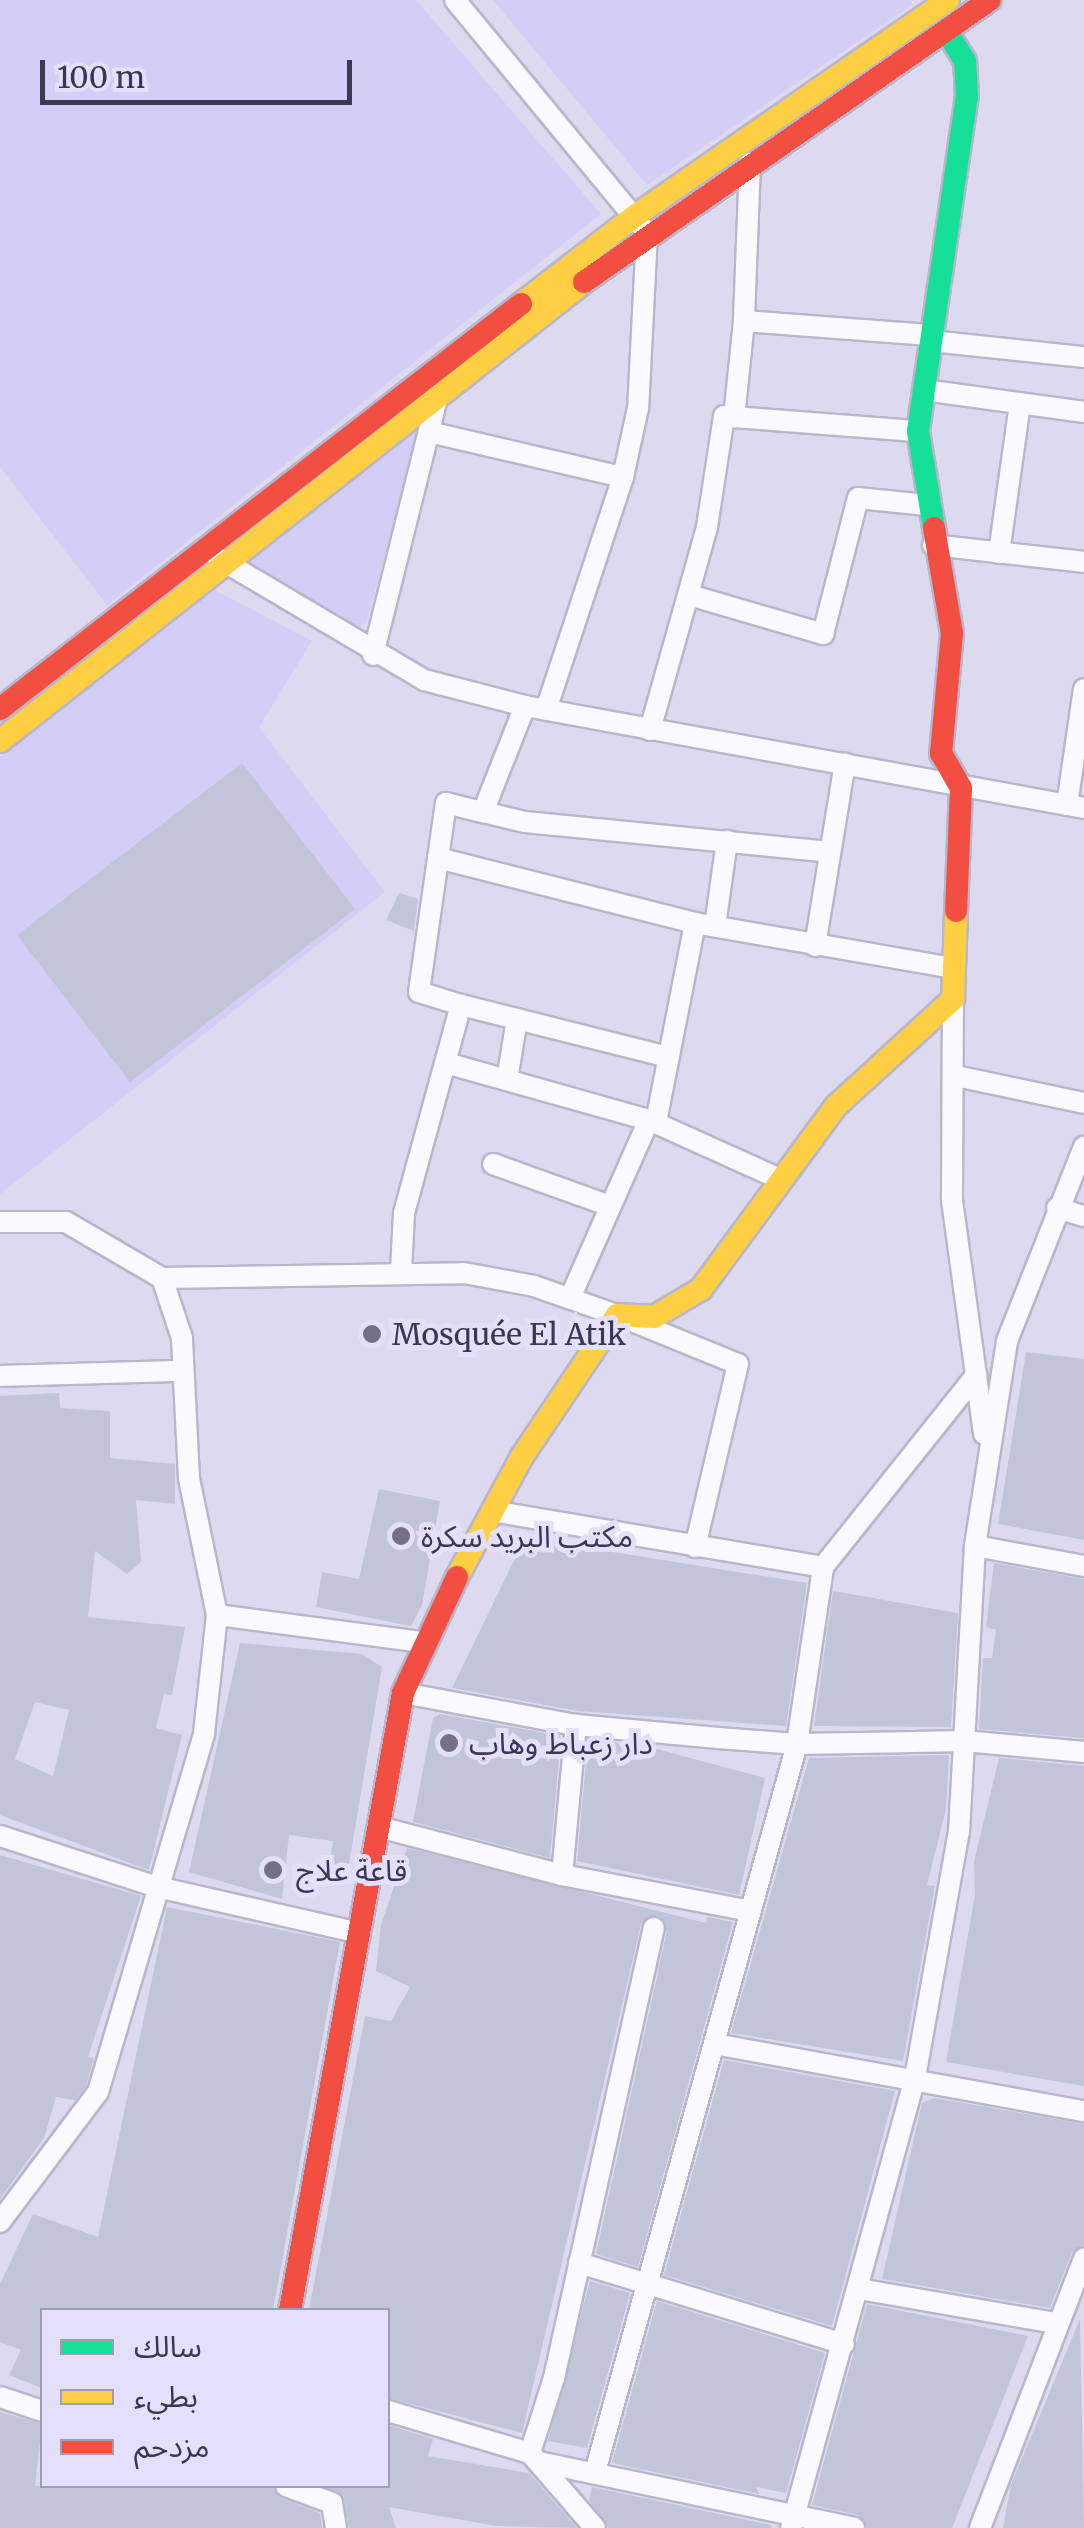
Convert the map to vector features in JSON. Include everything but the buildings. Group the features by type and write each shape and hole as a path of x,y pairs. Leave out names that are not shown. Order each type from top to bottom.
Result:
{"street":[{"path":"455,0 641,224 638,408 623,477 536,708 484,812"},
{"path":"0,741 439,393 641,224 750,163 990,0"},
{"path":"0,709 206,546 935,4"},
{"path":"946,31 965,61 967,97 918,431 927,506 952,634 941,752 961,788 953,968 956,1076 952,1200 988,1458"},
{"path":"734,417 744,321 750,163"},
{"path":"744,321 1084,354"},
{"path":"924,390 1084,412"},
{"path":"373,655 439,393"},
{"path":"999,553 1020,404"},
{"path":"650,730 689,595 724,416 918,431"},
{"path":"428,432 623,477"},
{"path":"689,595 823,634 858,498 927,506"},
{"path":"206,546 224,563 373,655 424,680 536,708 845,763 961,788 1075,806 1084,689"},
{"path":"934,546 1084,562"},
{"path":"815,946 845,763"},
{"path":"668,1057 418,992 446,803 484,812 830,852"},
{"path":"570,1298 652,1121 727,841"},
{"path":"438,858 705,925 953,968"},
{"path":"621,1317 654,1317 692,1297 836,1106 953,999"},
{"path":"401,1271 404,1213 461,1005"},
{"path":"507,1080 517,1018"},
{"path":"446,1064 652,1121 782,1180"},
{"path":"956,1076 1084,1103"},
{"path":"793,2521 915,2078 959,1832 975,1546 1007,1341 1084,1147"},
{"path":"493,1164 610,1206"},
{"path":"1057,1208 1084,1216"},
{"path":"0,1222 66,1222 162,1278 176,1304 188,1478 217,1615 204,1732 98,2092 0,2222"},
{"path":"162,1278 401,1271 501,1277 570,1298 738,1364 694,1546"},
{"path":"290,2308 404,1692 422,1642 492,1512 621,1317"},
{"path":"0,1376 183,1371"},
{"path":"594,2472 797,1744 823,1567 976,1375"},
{"path":"492,1512 823,1567"},
{"path":"975,1546 1084,1566"},
{"path":"217,1615 422,1642"},
{"path":"404,1692 576,1724 797,1744 964,1741 1084,1752"},
{"path":"562,1875 576,1724"},
{"path":"378,1828 562,1875 751,1911"},
{"path":"0,1836 157,1887 360,1933"},
{"path":"534,2458 654,1928"},
{"path":"714,2044 1084,2111"},
{"path":"980,2528 1084,2258"},
{"path":"578,2264 844,2344"},
{"path":"859,2289 1056,2323"},
{"path":"0,2398 40,2409"},
{"path":"390,2412 534,2458 793,2521 854,2528"},
{"path":"534,2458 595,2528"},
{"path":"292,2488 332,2502 336,2528"}],"shaded area":[{"path":"0,0 416,0 601,214 107,605 0,467"},
{"path":"493,0 910,0 913,4 647,185"},
{"path":"407,431 418,434 366,623 355,628 245,566"},
{"path":"215,590 312,641 259,727 385,892 0,1194 0,757"}],"traffic: fast":[{"path":"934,528 918,431 967,97 965,61 946,31"}],"traffic: slow":[{"path":"521,304 635,216 948,0"},
{"path":"0,741 584,282"},
{"path":"457,1577 521,1458 617,1315 654,1317 701,1289 836,1106 953,999 956,911"}],"traffic: jam":[{"path":"584,282 990,0"},
{"path":"0,709 521,304"},
{"path":"934,528 952,633 941,753 961,788 956,911"},
{"path":"290,2308 403,1693 457,1577"}],"place":[{"name":"Mosquée El Atik","path":"372,1334"},
{"name":"مكتب البريد سكرة","path":"401,1536"},
{"name":"دار زعباط وهاب","path":"449,1743"},
{"name":"قاعة علاج","path":"273,1870"}]}
